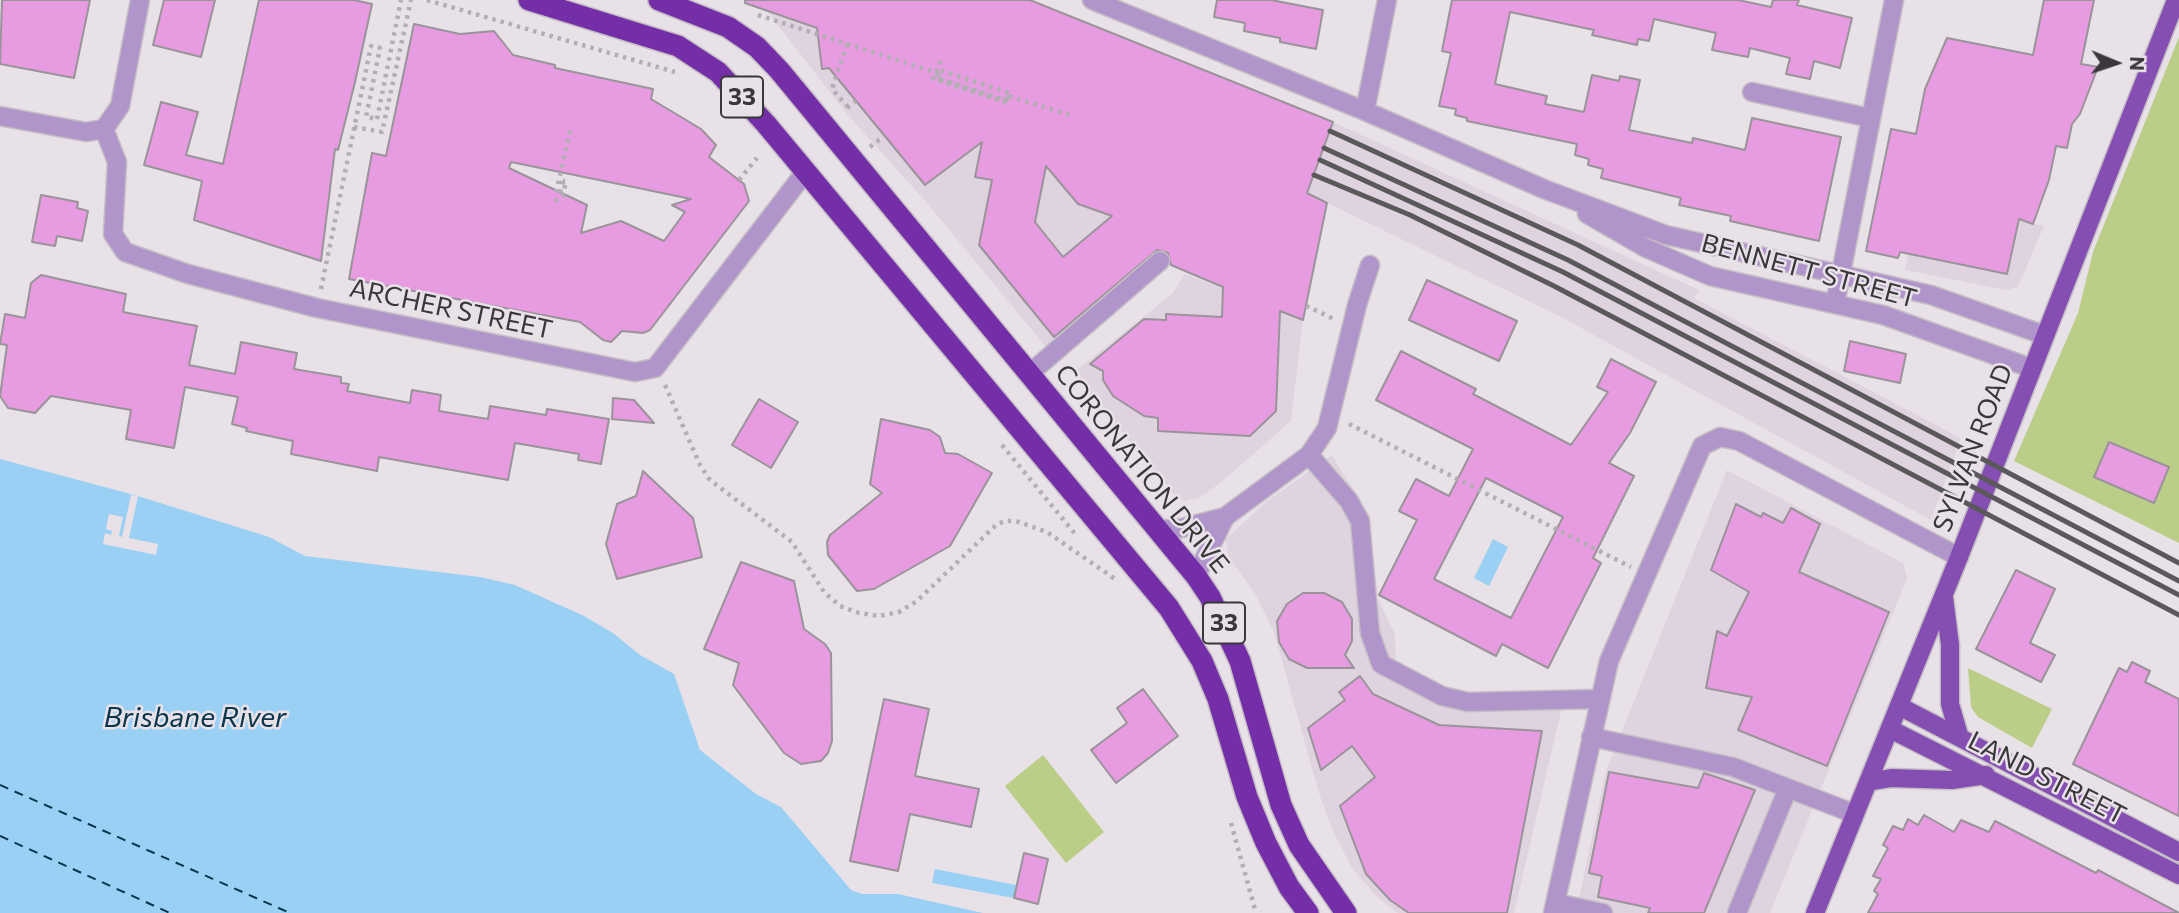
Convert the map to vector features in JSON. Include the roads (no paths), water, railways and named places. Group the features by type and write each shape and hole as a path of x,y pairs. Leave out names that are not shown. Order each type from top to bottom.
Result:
{"highway":[{"name":"33","path":"529,0 663,40 698,56 734,88 806,171 1169,608 1202,661 1218,699 1247,797 1266,843 1289,887 1308,913"},
{"name":"CORONATION DRIVE","path":"659,0 728,27 757,47 838,140 1196,576 1210,597 1240,661 1281,806 1319,877 1346,913"}],"main road":[{"name":"SYLVAN ROAD","path":"1815,913 1944,596 2176,0"},
{"path":"1944,596 1950,645 1950,704 1959,735"},
{"name":"LAND STREET","path":"1899,706 2179,852"},
{"name":"LAND STREET","path":"1890,729 1986,775 2179,875"},
{"path":"1868,782 1891,778 1952,780 1986,775"}],"street":[{"path":"0,116 86,132 104,129 120,106 140,0"},
{"name":"BENNETT STREET","path":"1091,0 1365,111 1544,189 1681,240 1959,303 2044,335"},
{"path":"1365,111 1387,0"},
{"path":"1835,304 1894,0"},
{"path":"1752,92 1870,118"},
{"name":"ARCHER STREET","path":"104,129 117,162 113,234 125,252 139,259 317,308 635,372 655,368 806,171"},
{"name":"BENNETT STREET","path":"1544,189 1646,248 1699,272 1908,323 2031,368"},
{"path":"1028,374 1160,261"},
{"path":"1158,530 1182,528 1225,517 1308,455 1327,428 1370,265"},
{"path":"1603,913 1555,908 1599,699 1609,661 1702,446 1720,437 1739,441 1959,557"},
{"path":"1308,455 1349,501 1360,521 1370,633 1381,664 1442,696 1468,702 1599,699"},
{"path":"1196,576 1225,517"},
{"path":"1591,737 1733,767 1855,814"},
{"path":"1737,913 1788,788"}],"water":[{"name":"Brisbane River","path":"0,459 138,496 269,537 305,556 480,577 515,585 584,616 613,633 640,655 674,674 700,750 756,794 781,807 851,890 862,894 898,894 983,913 0,913"},
{"path":"1493,539 1508,547 1489,586 1474,578"},
{"path":"935,869 1016,885 1014,898 932,883"}],"railway":[{"path":"1330,131 1578,245 2179,563"},
{"path":"1324,148 1568,260 2179,581"},
{"path":"1320,160 1563,272 2179,595"},
{"path":"1314,175 1410,215 1554,286 2179,615"}]}
